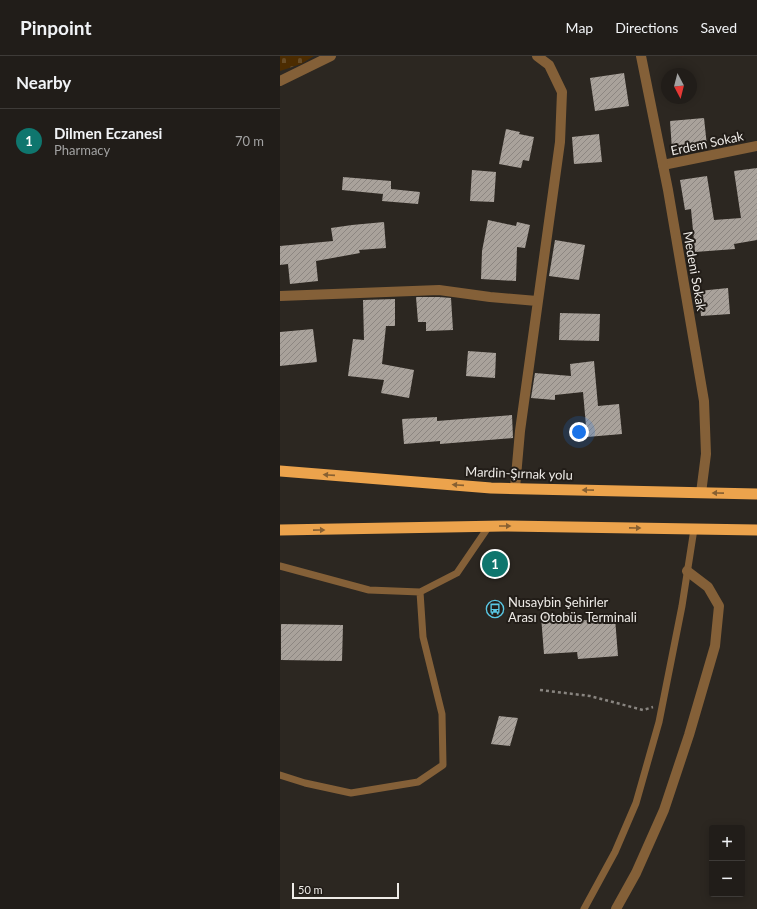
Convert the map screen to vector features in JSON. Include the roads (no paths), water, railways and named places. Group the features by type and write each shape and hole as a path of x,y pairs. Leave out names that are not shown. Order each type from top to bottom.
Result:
{"highway":[{"name":"Mardin-Şırnak yolu","path":"280,471 491,488 757,494"},
{"path":"280,530 489,526 757,530"}],"street":[{"path":"280,81 331,56"},
{"path":"515,488 520,431 560,142 562,92 549,65 537,56"},
{"name":"Medeni Sokak","path":"640,56 663,165 704,401 706,454 701,493"},
{"name":"Erdem Sokak","path":"663,165 757,146"},
{"path":"280,296 439,290 490,297 537,301"},
{"path":"616,909 636,873 664,810 689,735 715,646 719,606 708,587 687,571"}],"lane":[{"path":"280,566 369,590 420,592 457,573 489,526"},
{"path":"584,909 615,852 636,803 663,704 682,606 694,529"},
{"path":"280,775 305,783 351,793 418,782 443,765 442,714 423,637 420,592"}],"place":[{"name":"Dilmen Eczanesi","path":"495,564"},
{"name":"Nusaybin Şehirler Arası Otobüs Terminali","path":"495,609"}]}
